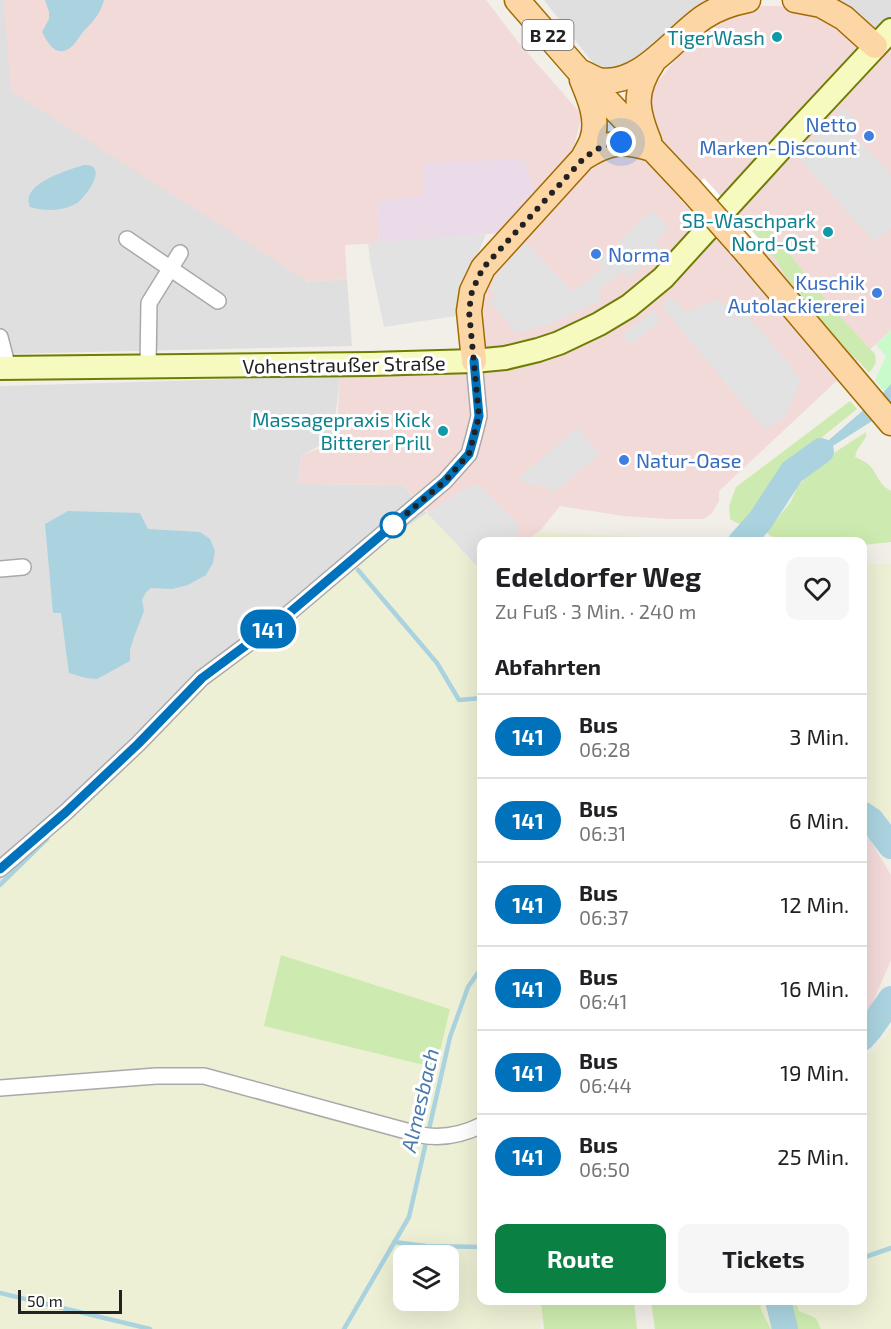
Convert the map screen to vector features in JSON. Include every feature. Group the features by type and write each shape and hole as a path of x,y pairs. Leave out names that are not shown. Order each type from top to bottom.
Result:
{"main road":[{"name":"B 22","path":"518,0 578,70 747,253 891,423"},
{"path":"578,70 598,80 625,77 652,62 704,16 734,3 748,0"},
{"path":"795,0 820,5 883,38"},
{"name":"Vohenstraußer Straße","path":"4,368 474,361 505,357 559,343 599,324 629,306 663,278 883,38"},
{"path":"652,62 640,87 638,100 642,125 652,149"},
{"path":"578,70 590,99 595,128 584,158"},
{"path":"474,361 469,311 472,291 483,268 584,158 597,149 621,142 652,149"}],"street":[{"path":"127,239 218,301"},
{"path":"148,366 148,303 180,253"},
{"path":"0,337 4,368"},
{"path":"0,869 66,812 202,678 288,614 445,481 469,454 479,416 474,361"},
{"path":"0,569 23,567"},
{"path":"0,1088 156,1076 204,1076 421,1135 437,1138 468,1132 477,1128"}],"shaded area":[{"path":"0,0 4,0 308,282 347,279 352,346 0,354"},
{"path":"4,0 486,0 519,43 582,115 573,150 536,195 424,196 377,201 379,243 345,245 347,279 309,282 11,91"},
{"path":"544,0 717,0 691,11 650,50 612,72 596,67"},
{"path":"832,0 891,0 891,42"},
{"path":"756,6 780,6 819,13 891,42 891,330 719,491 719,501 712,513 704,519 623,516 560,506 539,532 531,537 477,537 477,566 403,485 298,484 302,455 336,442 340,376 478,370 473,300 489,268 631,116 704,23"},
{"path":"843,107 858,122 850,130 891,175 891,228 874,242 798,157"},
{"path":"524,159 536,195 500,233 379,243 377,201 424,195 424,163"},
{"path":"652,211 668,228 655,242 661,249 629,277 623,271 598,291 602,300 551,324 516,333 490,302 495,297 490,291 496,275 526,242 572,292 603,268 597,262"},
{"path":"486,234 456,316 384,327 368,243"},
{"path":"670,297 688,312 714,300 744,310 801,379 785,417 765,430 662,307"},
{"path":"654,311 661,320 631,345 623,335"},
{"path":"340,376 333,439 302,455 298,484 403,485 427,513 385,542 162,730 66,824 53,828 0,882 0,386"},
{"path":"577,428 600,454 552,494 546,487 526,484 519,478"},
{"path":"479,485 519,525 518,537 477,537 477,566 427,513 469,486"},
{"path":"867,837 891,875 891,960 867,1016"}],"green space":[{"path":"760,221 769,228 833,309 875,354 875,364 869,373 855,357 851,359 818,321 792,287 777,261 746,223"},
{"path":"891,330 891,400 875,380 886,356 876,345"},
{"path":"850,401 857,409 779,472 769,492 745,526 730,519 729,506 736,487"},
{"path":"866,432 866,437 855,457 868,464 883,485 891,491 891,542 867,545 867,537 775,537 766,532 790,503 798,486 820,462"},
{"path":"427,513 477,566 477,1305 542,1305 543,1317 539,1329 0,1329 0,882 53,828 67,824 162,730 201,687 385,542"},
{"path":"539,532 644,537 531,537"},
{"path":"867,562 891,564 891,829 867,803"},
{"path":"281,955 450,1009 436,1068 264,1026"},
{"path":"891,1025 891,1329 821,1329 816,1318 799,1311 797,1305 867,1305 867,1053 871,1053 885,1038"},
{"path":"541,1305 634,1305 637,1329 544,1329"},
{"path":"652,1305 760,1305 771,1329 655,1329"},
{"path":"760,1305 769,1305 774,1329 770,1329"},
{"path":"769,1305 797,1305 799,1311 816,1318 821,1329 774,1329"}],"water":[{"path":"45,0 104,0 96,18 71,47 61,51 53,48 42,32 49,19"},
{"path":"84,165 92,166 96,175 86,194 77,203 54,210 30,207 29,199 32,191 38,185 57,174"},
{"path":"891,384 891,409 792,472 883,393"},
{"path":"68,511 140,513 148,529 200,532 210,539 215,551 213,563 206,575 188,585 172,589 151,588 146,592 142,600 144,611 130,650 130,661 97,679 69,673 61,613 53,613 45,524"}],"pier":[{"path":"704,178 760,240 738,263 680,199"}],"waterway":[{"path":"746,537 760,521 792,472 821,451"},
{"path":"358,570 437,663 459,700 477,698"},
{"path":"867,817 891,846"},
{"path":"0,885 47,839"},
{"name":"Almesbach","path":"344,1329 409,1217 450,1037 468,987 477,974"},
{"path":"867,1032 891,999"},
{"name":"Almesbach","path":"394,1242 426,1246 477,1247"},
{"name":"Almesbach","path":"867,1256 891,1248"},
{"name":"Almesbach","path":"0,1293 150,1329"},
{"path":"779,1305 785,1329"}],"bus line":[{"name":"141","path":"0,869 66,812 138,744 202,678 288,614 445,481 469,454 479,416 474,361"}],"place":[{"name":"TigerWash","path":"777,37"},
{"name":"Netto Marken-Discount","path":"869,136"},
{"name":"SB-Waschpark Nord-Ost","path":"828,232"},
{"name":"Norma","path":"596,254"},
{"name":"Kuschik Autolackiererei","path":"877,293"},
{"name":"Massagepraxis Kick Bitterer Prill","path":"443,431"},
{"name":"Natur-Oase","path":"624,460"}],"route":[{"path":"393,525 445,481 469,454 479,416 469,311 472,291 483,268 584,158 597,149 621,142"}]}
